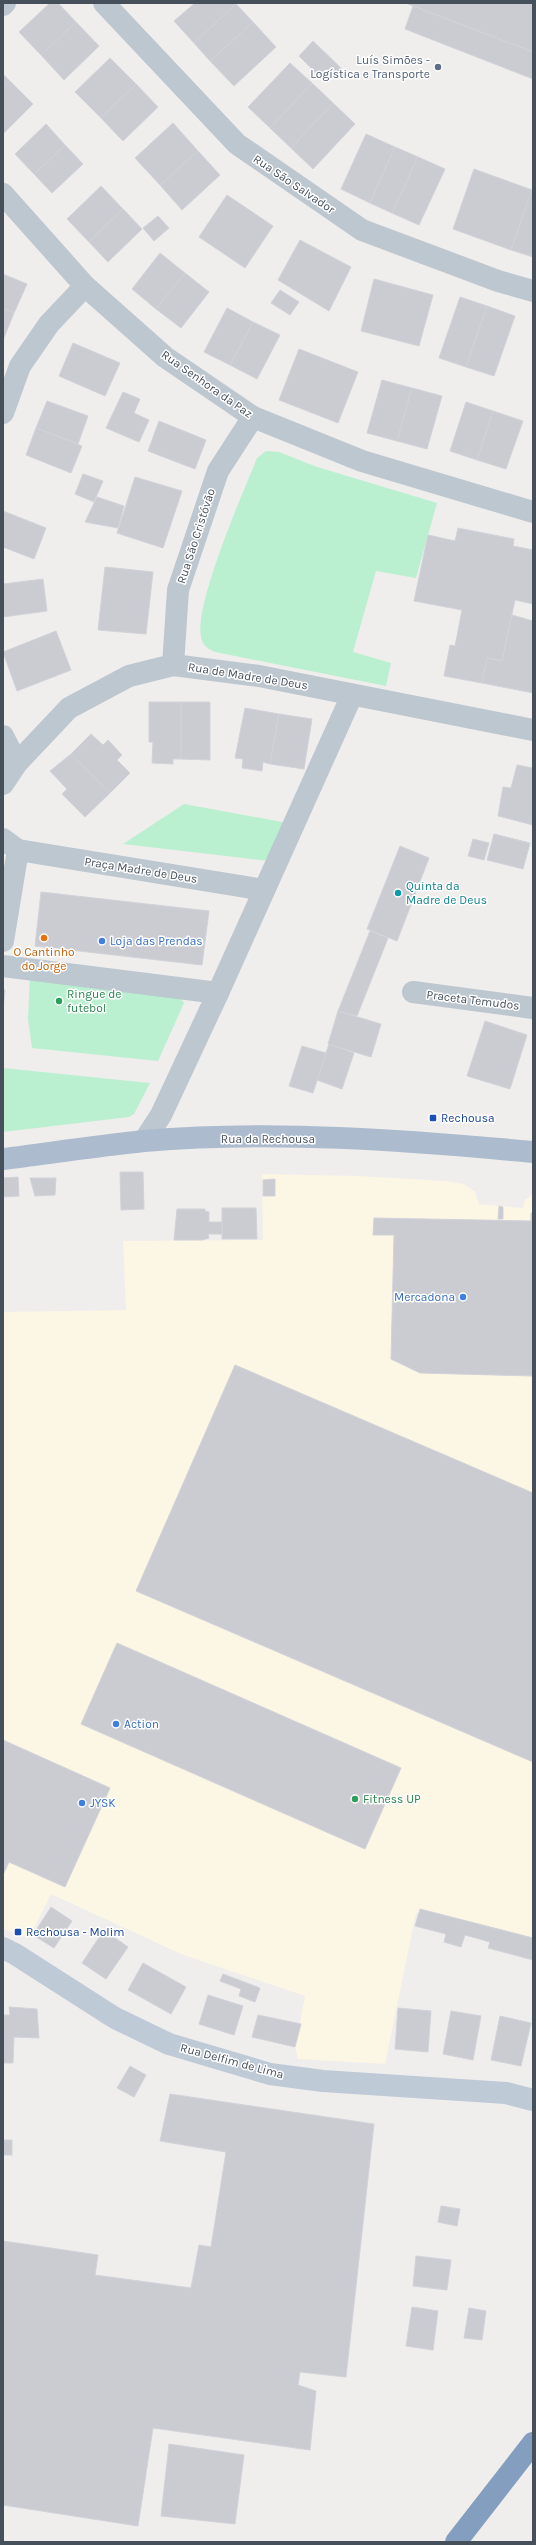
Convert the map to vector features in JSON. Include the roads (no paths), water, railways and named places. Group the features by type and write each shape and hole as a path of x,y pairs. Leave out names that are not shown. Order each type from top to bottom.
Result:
{"highway":[{"path":"456,2542 533,2443"}],"main road":[{"name":"Rua da Rechousa","path":"3,1159 144,1141 261,1137 390,1140 533,1150"},
{"name":"Rua Delfim de Lima","path":"3,1948 15,1954 115,2018 169,2044 234,2064 270,2074 323,2081 506,2092 533,2100"}],"street":[{"name":"Rua São Salvador","path":"104,3 237,144 362,230 498,281 533,291"},
{"name":"Rua Senhora da Paz","path":"3,194 85,286 165,357 253,417 362,461 533,512"},
{"path":"3,413 20,366 49,324 85,286"},
{"name":"Rua São Cristóvão","path":"173,665 178,590 218,471 253,417"},
{"name":"Rua de Madre de Deus","path":"3,784 17,762 68,708 129,676 173,665 259,676 533,730"},
{"path":"144,1141 161,1115 352,695"},
{"path":"3,736 17,762"},
{"name":"Praça Madre de Deus","path":"3,941 11,844 264,890"},
{"path":"3,966 218,992"},
{"name":"Praceta Temudos","path":"413,992 533,1008"}],"place":[{"name":"Luís Simões - Logística e Transporte","path":"438,67"},
{"name":"Quinta da Madre de Deus","path":"398,893"},
{"name":"O Cantinho do Jorge","path":"44,938"},
{"name":"Loja das Prendas","path":"102,941"},
{"name":"Ringue de futebol","path":"59,1001"},
{"name":"Rechousa","path":"433,1118"},
{"name":"Mercadona","path":"463,1297"},
{"name":"Action","path":"116,1724"},
{"name":"Fitness UP","path":"355,1799"},
{"name":"JYSK","path":"82,1803"},
{"name":"Rechousa - Molim","path":"18,1932"}]}
